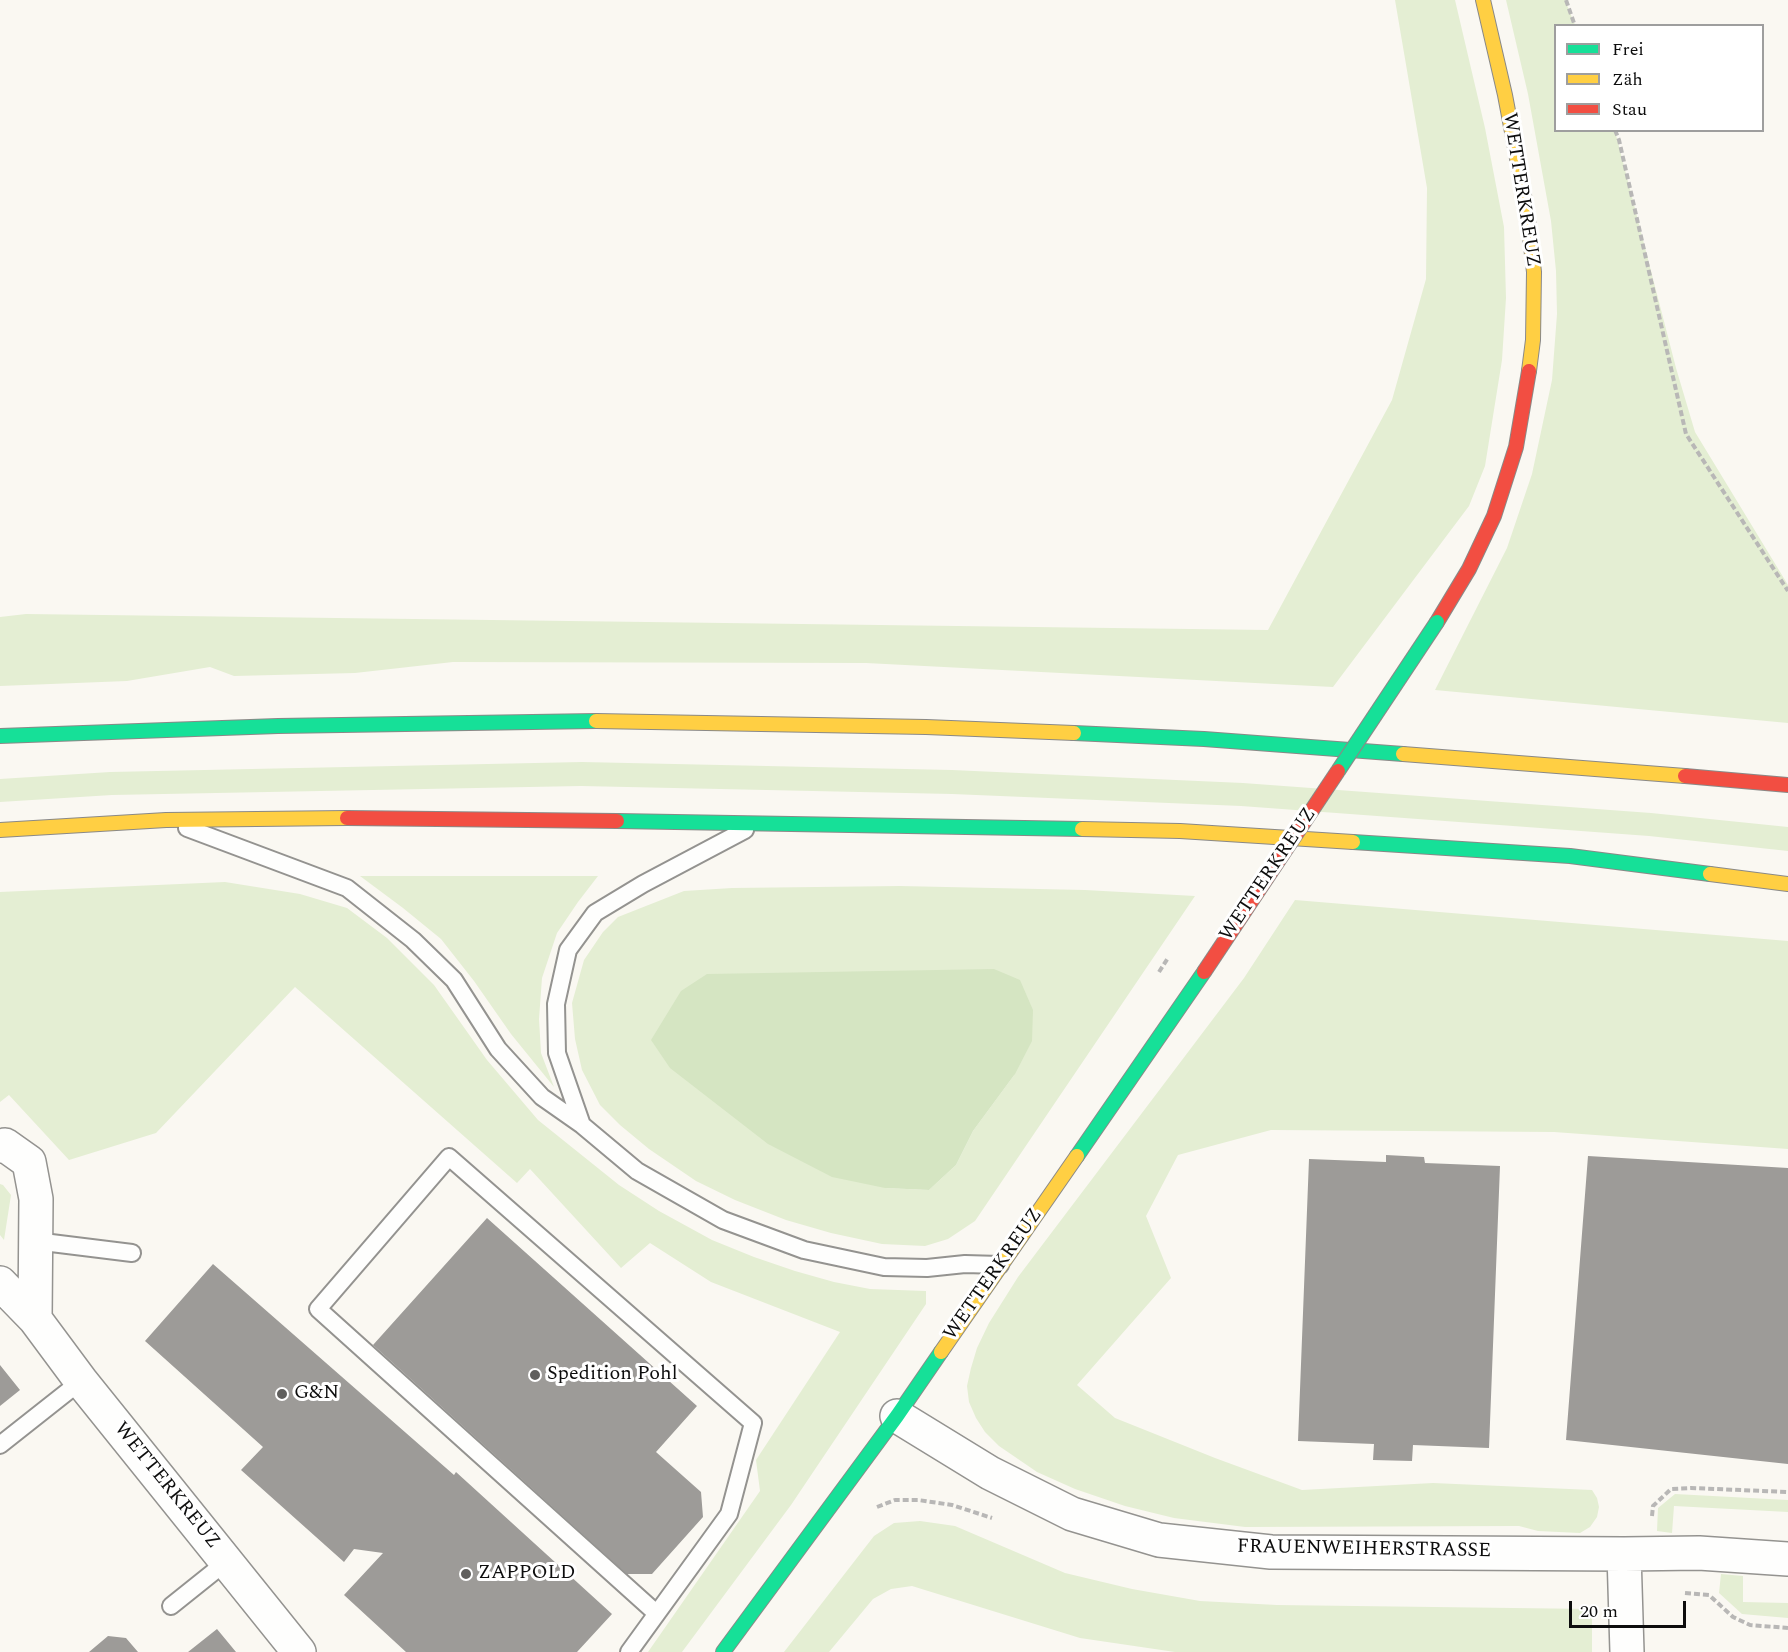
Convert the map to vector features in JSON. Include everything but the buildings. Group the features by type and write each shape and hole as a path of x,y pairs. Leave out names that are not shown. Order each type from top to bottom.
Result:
{"main road":[{"name":"WETTERKREUZ","path":"723,1652 897,1416 1204,972 1437,622 1468,569 1494,516 1516,447 1526,396 1533,340 1534,272 1527,211 1505,95 1483,0"},
{"path":"0,736 279,726 618,721 926,727 1204,739 1788,785"},
{"path":"0,830 166,820 396,817 1180,831 1570,856 1788,884"}],"street":[{"path":"0,1146 5,1145 29,1162 36,1199 35,1320"},
{"name":"WETTERKREUZ","path":"0,1282 35,1320 81,1381 299,1652"},
{"name":"FRAUENWEIHERSTRASSE","path":"897,1416 990,1473 1072,1514 1158,1540 1271,1552 1625,1570 1699,1553 1788,1559"},
{"path":"1625,1570 1627,1652"}],"lane":[{"path":"166,820 347,888 413,940 454,980 498,1049 542,1097 582,1125 637,1171 723,1220 804,1250 884,1267 1000,1265"},
{"path":"582,1125 557,1053 556,1004 568,950 595,913 643,884 757,824"},
{"path":"629,1652 729,1514 753,1423 450,1157 318,1309 656,1613"},
{"path":"35,1242 132,1253"},
{"path":"0,1445 81,1381"},
{"path":"171,1606 226,1562"}],"path":[{"path":"1566,0 1574,24"},
{"path":"1616,132 1686,434 1788,591"},
{"path":"1652,1517 1653,1506 1671,1489 1788,1492"},
{"path":"1625,1570 1709,1595 1733,1617 1750,1625 1788,1628"}],"green space":[{"path":"1395,0 1455,0 1485,128 1504,227 1506,298 1502,360 1485,466 1469,506 1333,687 866,663 453,662 355,673 234,676 210,667 127,681 0,686 0,617 26,614 1268,630 1392,400 1426,279 1427,188"},
{"path":"1506,0 1565,0 1575,24 1554,24 1554,132 1615,132 1676,368 1695,432 1788,585 1788,723 1435,690 1507,548 1532,474 1552,380 1557,314 1556,271 1551,221 1528,94"},
{"path":"582,762 952,770 1243,783 1651,813 1788,827 1788,851 1649,836 1241,806 952,794 581,786 112,795 0,802 0,779 110,772"},
{"path":"360,876 598,876 557,933 542,978 539,1019 541,1053 554,1087 511,1034 441,939"},
{"path":"225,882 300,894 347,908 387,938 434,985 487,1060 538,1120 619,1185 659,1211 712,1240 795,1271 870,1289 926,1291 926,1304 791,1505 682,1652 648,1652 760,1491 756,1460 840,1332 711,1282 650,1243 621,1268 530,1169 517,1183 295,987 156,1133 69,1160 9,1095 0,1102 0,892"},
{"path":"900,886 1085,890 1195,896 975,1221 948,1239 925,1246 882,1244 831,1233 786,1220 735,1200 696,1181 649,1149 600,1105 582,1070 575,1039 572,1003 584,960 603,932 618,917 684,891 732,888","holes":["1015,1074 973,1131 956,1165 929,1190 885,1188"]},
{"path":"1295,900 1788,941 1788,1149 1554,1132 1271,1130 1178,1155 1146,1216 1171,1278 1077,1385 1115,1418 1302,1490 1433,1483 1592,1490 1599,1507 1597,1517 1590,1527 1580,1533 1538,1531 1519,1526 1245,1527 1174,1518 1125,1506 1075,1489 1037,1472 999,1446 985,1432 976,1418 969,1402 967,1386 977,1348 989,1323 1018,1277 1244,978"},
{"path":"994,969 1020,980 1033,1010 1032,1041 1015,1074 973,1131 956,1165 929,1190 885,1188 832,1177 768,1144 670,1068 651,1040 681,991 707,974"},
{"path":"0,1184 11,1195 4,1240 0,1235"},
{"path":"1675,1494 1788,1500 1788,1512 1674,1506 1672,1533 1657,1531 1658,1508"},
{"path":"920,1521 955,1526 1065,1573 1132,1589 1200,1601 1277,1605 1592,1609 1592,1652 1175,1652 1080,1638 912,1586 891,1589 873,1599 829,1652 784,1652 874,1536 894,1523"},
{"path":"1721,1574 1743,1576 1743,1602 1788,1603 1788,1618 1742,1614 1719,1593"}],"traffic: fast":[{"path":"1338,771 1437,622"},
{"path":"0,736 278,726 596,721"},
{"path":"1074,733 1204,739 1403,754"},
{"path":"617,821 1082,829"},
{"path":"1353,842 1570,856 1710,874"},
{"path":"1077,1156 1204,972"},
{"path":"723,1652 897,1416 941,1352"}],"traffic: slow":[{"path":"1483,0 1505,95 1527,211 1534,272 1533,340 1529,371"},
{"path":"596,721 926,727 1074,733"},
{"path":"1403,754 1685,776"},
{"path":"0,830 166,820 347,818"},
{"path":"1082,829 1180,831 1353,842"},
{"path":"1710,874 1788,884"},
{"path":"941,1352 1077,1156"}],"traffic: jam":[{"path":"1437,622 1469,569 1494,516 1516,447 1529,371"},
{"path":"1204,972 1338,771"},
{"path":"1685,776 1788,785"},
{"path":"347,818 617,821"}],"place":[{"name":"Spedition Pohl","path":"535,1375"},
{"name":"G&N","path":"282,1394"},
{"name":"ZAPPOLD","path":"466,1574"}]}
